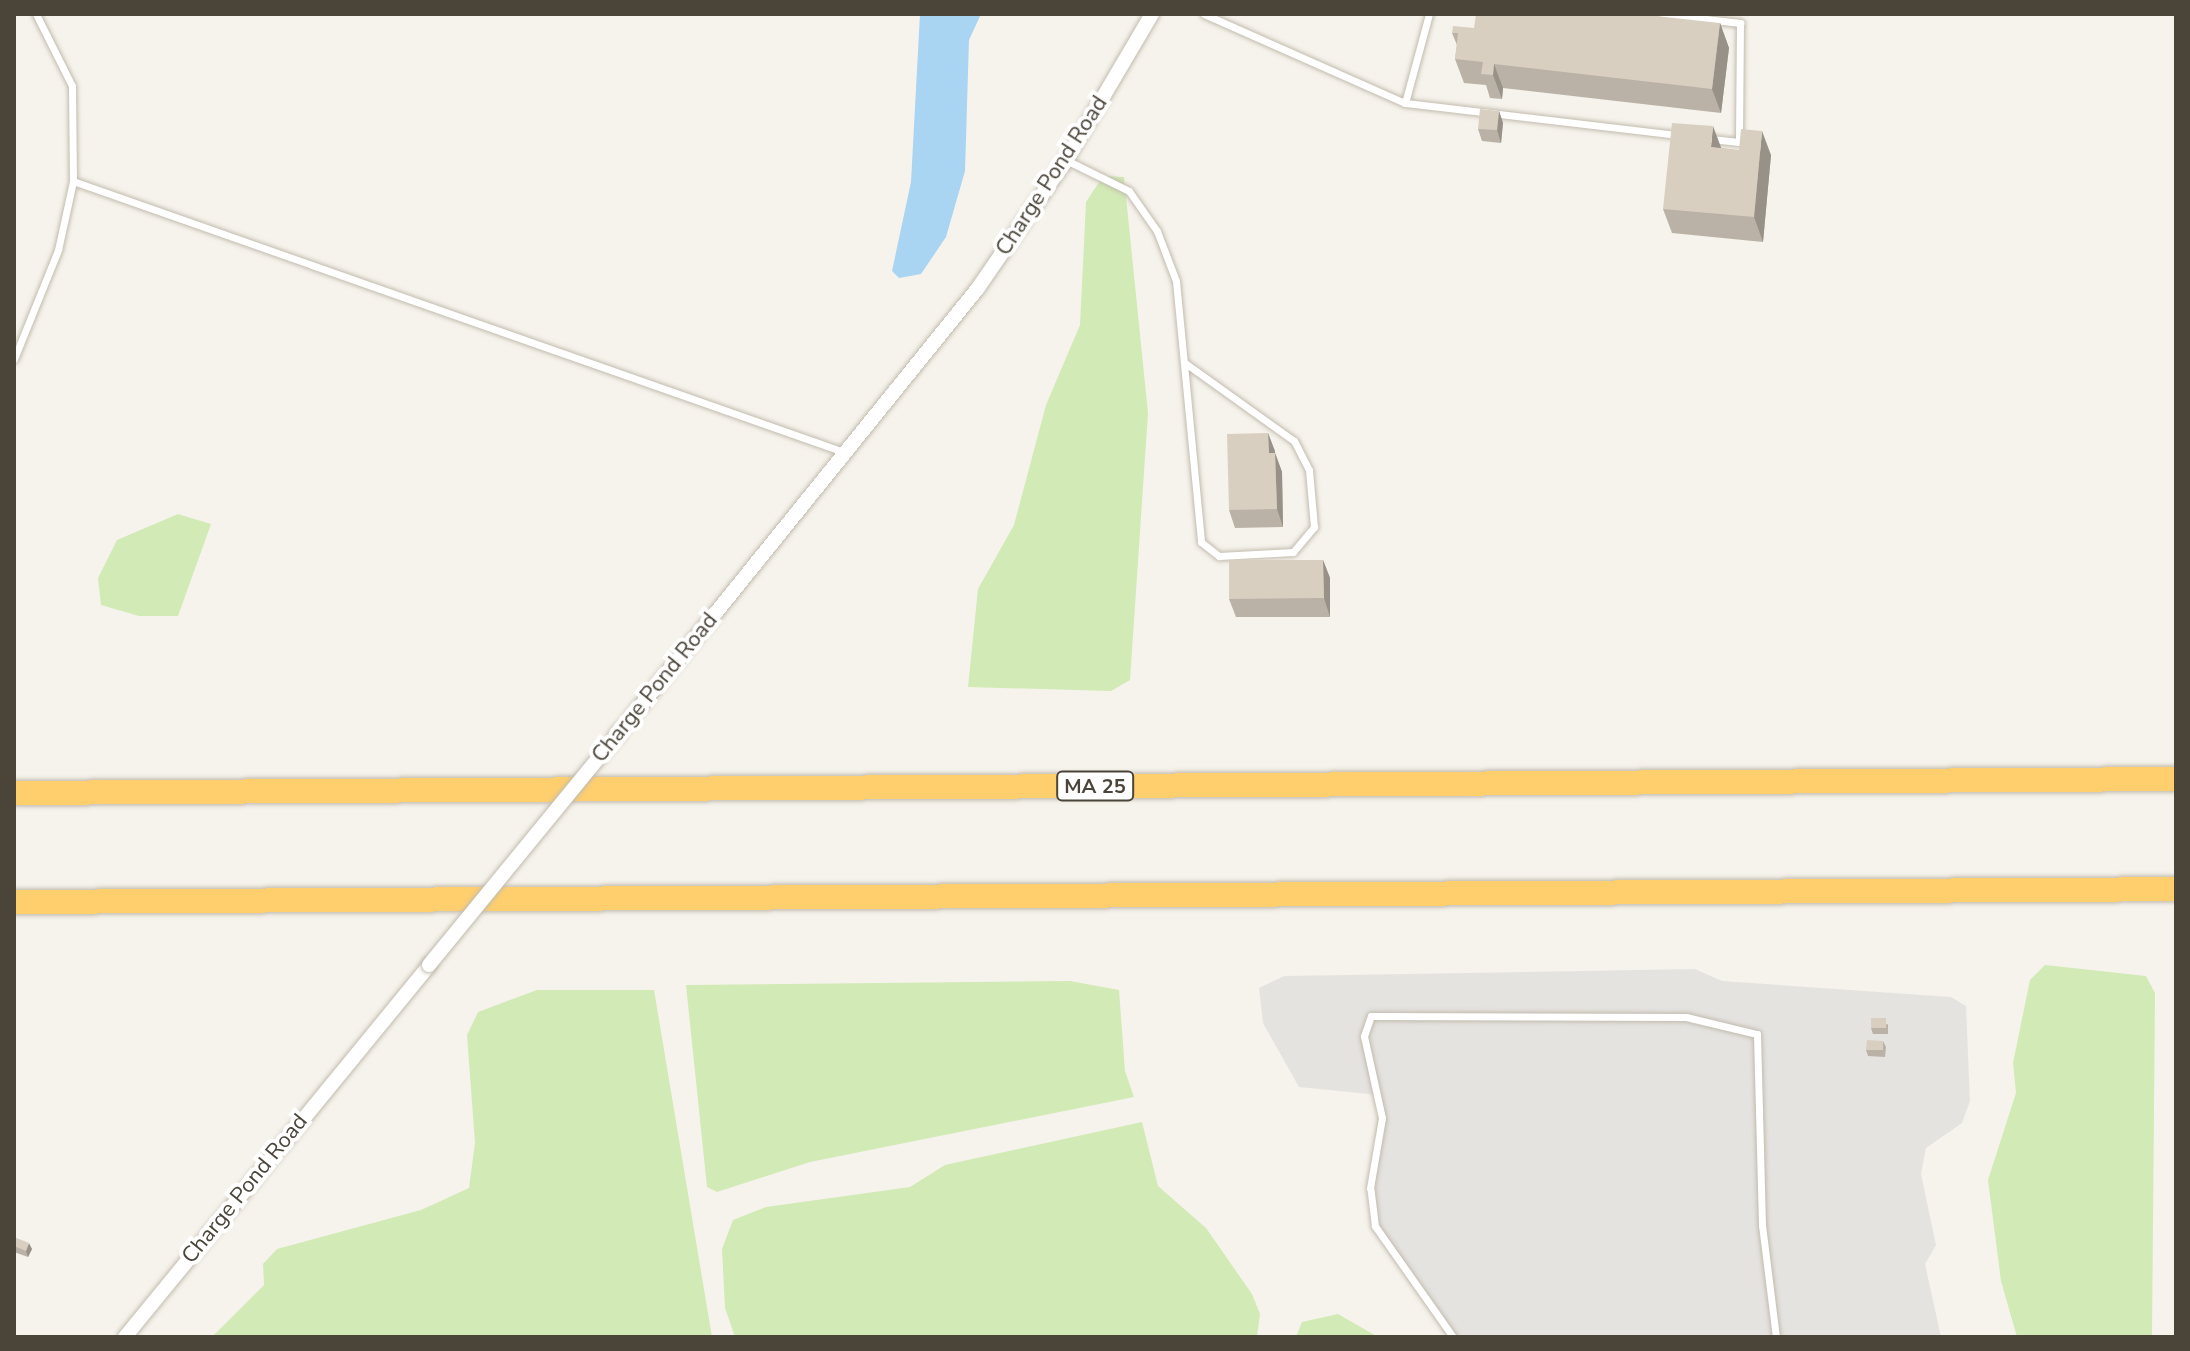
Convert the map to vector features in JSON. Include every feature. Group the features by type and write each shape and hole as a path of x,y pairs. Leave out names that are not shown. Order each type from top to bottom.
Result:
{"highway":[{"name":"MA 25","path":"14,793 2176,779"},
{"path":"14,902 2176,889"}],"street":[{"name":"Charge Pond Road","path":"125,1337 938,342 1066,160 1152,14"}],"lane":[{"path":"14,359 58,250 73,181 72,86 36,14"},
{"path":"1204,14 1405,103 1739,142 1740,23 1662,14"},
{"path":"1405,103 1429,14"},
{"path":"1066,160 1129,191 1157,231 1176,281 1201,542 1219,556 1293,552 1314,527 1309,470 1294,441 1185,363"},
{"path":"73,181 846,452"},
{"path":"1453,1337 1375,1226 1370,1188 1382,1118 1364,1036 1371,1016 1686,1017 1757,1034 1762,1225 1776,1337"}],"green space":[{"path":"1103,176 1124,177 1148,413 1130,680 1111,691 968,687 978,589 1014,525 1046,405 1080,325 1086,202"},
{"path":"178,514 211,524 178,616 139,616 101,605 98,578 117,540"},
{"path":"2045,965 2146,976 2155,993 2152,1337 2017,1337 2001,1281 1988,1180 2016,1093 2013,1063 2030,980"},
{"path":"1070,981 1119,990 1125,1071 1134,1097 810,1162 717,1192 707,1187 686,985"},
{"path":"537,990 654,990 712,1337 212,1337 264,1285 263,1264 277,1249 421,1210 469,1188 475,1143 467,1035 478,1012"},
{"path":"1142,1122 1158,1186 1206,1228 1252,1294 1260,1314 1257,1337 735,1337 725,1308 722,1249 733,1220 766,1207 910,1187 945,1165"},
{"path":"1338,1314 1378,1337 1296,1337 1302,1322"}],"shaded area":[{"path":"1695,969 1722,981 1951,997 1966,1006 1970,1101 1962,1123 1926,1148 1921,1174 1936,1245 1925,1264 1941,1337 1453,1337 1383,1238 1370,1204 1379,1095 1299,1087 1263,1023 1259,988 1284,976"}],"water":[{"path":"920,14 981,14 969,40 965,171 946,237 921,274 899,278 892,271 911,182"}],"building":[{"path":"1476,14 1638,14 1720,23 1712,89 1494,64 1493,75 1481,74 1483,62 1455,59 1458,33 1452,33 1453,26 1474,28"},
{"path":"1480,109 1499,111 1497,130 1478,129"},
{"path":"1672,123 1713,126 1711,147 1739,150 1741,129 1762,131 1754,217 1663,209"},
{"path":"1268,433 1269,453 1275,453 1277,509 1229,510 1227,434"},
{"path":"1229,560 1323,560 1324,598 1229,599"},
{"path":"1871,1018 1886,1018 1886,1028 1871,1028"},
{"path":"1867,1040 1883,1041 1883,1050 1866,1050"},
{"path":"14,1237 29,1243 26,1251 14,1246"}]}
